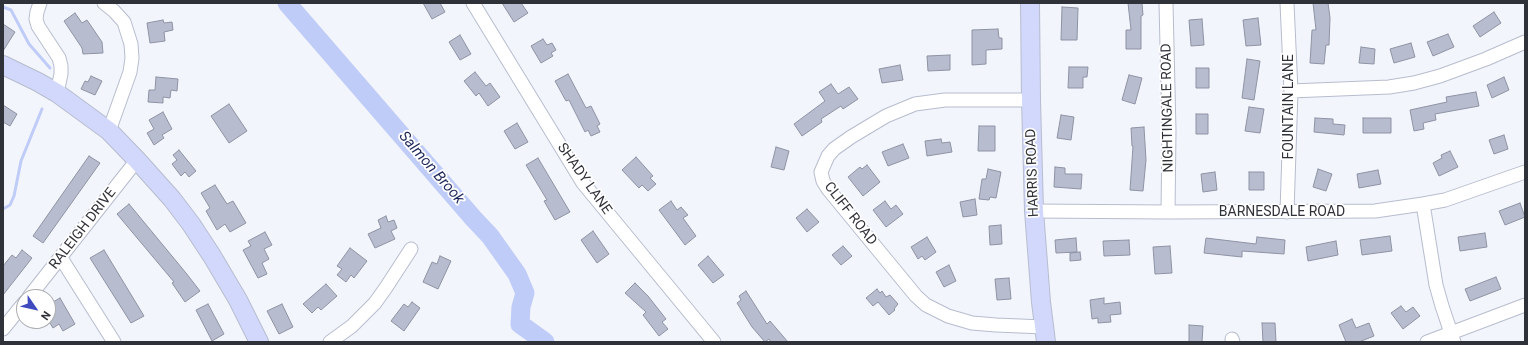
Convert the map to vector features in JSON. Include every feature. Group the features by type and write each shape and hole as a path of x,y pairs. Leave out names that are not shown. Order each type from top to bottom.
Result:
{"street":[{"path":"40,3 36,12 38,26 59,58 61,66 57,93"},
{"path":"104,3 124,22 131,44 132,58 130,72 110,131"},
{"name":"SHADY LANE","path":"473,3 583,183 714,342"},
{"name":"HARRIS ROAD","path":"1030,3 1034,211 1045,335"},
{"name":"NIGHTINGALE ROAD","path":"1166,3 1169,131 1168,212"},
{"name":"FOUNTAIN LANE","path":"1288,3 1291,91 1288,212"},
{"path":"1291,91 1389,88 1414,83 1440,76 1486,59 1525,42"},
{"path":"3,65 57,93 110,131 137,160 172,199 191,224 238,300 259,342"},
{"name":"CLIFF ROAD","path":"1031,100 945,100 915,104 886,116 834,149 828,156 821,172 823,181 828,189 916,296 926,304 948,316 972,322 996,325 1045,335"},
{"name":"RALEIGH DRIVE","path":"36,289 137,160"},
{"name":"BARNESDALE ROAD","path":"1034,211 1375,211 1445,200 1525,172"},
{"path":"1423,204 1436,285 1453,338"},
{"path":"330,342 352,326 375,303 388,286 411,249"},
{"path":"61,258 114,342"},
{"path":"1427,342 1453,338 1525,305"},
{"path":"3,329 16,313"}],"building":[{"path":"423,3 440,3 445,12 432,19"},
{"path":"502,3 521,3 528,13 514,22"},
{"path":"1128,3 1142,3 1143,15 1141,16 1141,49 1126,49 1126,30 1131,30"},
{"path":"1313,3 1328,3 1330,18 1329,45 1326,45 1324,64 1310,63 1312,30 1316,30"},
{"path":"1062,7 1078,8 1077,40 1061,40"},
{"path":"1494,12 1501,23 1480,37 1473,26"},
{"path":"75,13 82,23 87,20 102,42 103,53 83,54 82,48 64,21"},
{"path":"1258,18 1261,45 1246,46 1243,20"},
{"path":"1202,19 1204,45 1191,46 1189,20"},
{"path":"163,20 164,23 172,22 173,30 164,32 165,41 150,43 147,23"},
{"path":"3,24 15,32 3,51"},
{"path":"998,29 999,38 1002,38 1002,49 986,50 986,64 972,65 972,30"},
{"path":"1448,34 1454,47 1433,56 1427,42"},
{"path":"460,35 471,54 460,60 449,42"},
{"path":"543,39 547,45 552,43 556,50 551,53 553,56 541,63 531,46"},
{"path":"1411,43 1415,57 1394,63 1390,49"},
{"path":"1361,47 1375,49 1374,64 1359,63"},
{"path":"950,55 950,70 928,71 927,56"},
{"path":"1247,59 1260,61 1254,100 1242,98"},
{"path":"900,65 903,80 882,83 879,69"},
{"path":"1069,67 1088,67 1087,77 1083,77 1083,88 1068,88"},
{"path":"1196,68 1209,68 1209,88 1196,88"},
{"path":"475,72 486,86 490,83 500,97 488,106 479,93 476,96 464,81"},
{"path":"568,74 586,108 591,106 600,124 597,126 600,132 591,136 588,130 585,132 569,100 566,101 555,81"},
{"path":"1129,75 1142,78 1135,104 1122,100"},
{"path":"91,76 102,81 95,95 81,89 85,81 88,82"},
{"path":"156,77 178,79 177,91 171,90 170,98 163,97 163,103 148,102 149,90 155,90"},
{"path":"1504,77 1509,90 1492,98 1487,85"},
{"path":"831,84 838,94 849,87 858,99 843,109 841,106 821,119 822,122 802,136 794,124 825,101 819,92"},
{"path":"1476,92 1479,106 1435,114 1436,120 1423,123 1424,129 1414,131 1410,110 1447,102 1446,97"},
{"path":"229,104 247,131 229,143 211,116"},
{"path":"3,105 17,114 10,126 3,122"},
{"path":"1249,107 1264,109 1260,133 1245,131"},
{"path":"163,112 172,129 162,135 164,138 154,145 147,133 154,129 149,120"},
{"path":"1196,114 1208,114 1208,134 1196,134"},
{"path":"1061,115 1074,117 1071,140 1057,138"},
{"path":"1315,118 1333,119 1333,124 1345,125 1344,135 1314,132"},
{"path":"1363,118 1391,118 1391,133 1363,133"},
{"path":"517,123 528,142 515,149 504,131"},
{"path":"979,126 995,126 995,151 978,151"},
{"path":"1144,127 1146,160 1143,191 1130,190 1133,146 1131,128"},
{"path":"1504,135 1508,149 1494,154 1489,140"},
{"path":"941,139 942,143 950,142 952,152 927,156 925,141"},
{"path":"903,144 909,158 888,166 882,152"},
{"path":"776,147 789,151 784,170 771,167"},
{"path":"179,150 196,171 189,177 185,172 181,176 172,164 177,160 173,155"},
{"path":"1450,151 1458,167 1439,176 1433,163 1442,158 1441,155"},
{"path":"89,156 100,163 43,243 33,236"},
{"path":"636,157 653,176 650,178 656,184 648,191 642,185 639,188 622,170"},
{"path":"538,158 570,212 555,220 544,201 547,200 526,165"},
{"path":"867,165 880,182 863,196 848,177 860,167 862,169"},
{"path":"1055,167 1065,168 1065,174 1082,174 1081,189 1054,187"},
{"path":"988,169 1001,172 996,198 990,197 989,200 979,199 982,179 986,179"},
{"path":"1318,169 1332,174 1326,191 1313,187"},
{"path":"1378,170 1381,184 1359,188 1357,174"},
{"path":"1215,172 1217,190 1203,192 1201,174"},
{"path":"1249,172 1264,172 1264,190 1249,190"},
{"path":"215,185 227,204 233,201 246,223 230,232 225,224 217,230 206,211 210,208 201,193"},
{"path":"975,199 977,215 963,217 960,202"},
{"path":"671,201 677,210 681,207 688,215 683,218 696,236 685,245 659,210"},
{"path":"885,201 891,209 896,205 903,214 886,227 873,210"},
{"path":"1520,203 1525,217 1505,225 1499,211"},
{"path":"129,204 200,291 185,302 172,283 174,282 117,214"},
{"path":"807,209 819,222 807,232 796,218"},
{"path":"386,216 388,222 394,220 397,228 391,231 395,239 375,248 368,234 381,228 378,220"},
{"path":"1001,225 1002,244 990,245 989,226"},
{"path":"593,231 609,254 597,263 581,240"},
{"path":"265,232 272,245 264,249 269,259 262,263 267,274 258,278 243,250 251,246 248,241"},
{"path":"1485,233 1487,247 1460,251 1458,237"},
{"path":"1390,236 1392,251 1362,255 1360,240"},
{"path":"927,237 936,252 925,260 922,256 918,259 911,247"},
{"path":"1257,237 1285,240 1284,254 1242,251 1242,257 1204,253 1206,238 1256,244"},
{"path":"1076,238 1077,252 1056,253 1055,240"},
{"path":"1129,240 1130,255 1104,256 1103,241"},
{"path":"1336,241 1338,255 1308,261 1306,247"},
{"path":"843,246 852,256 841,265 832,255"},
{"path":"1170,246 1172,273 1155,274 1153,247"},
{"path":"350,248 367,261 354,278 351,275 346,282 337,275 342,269 337,266"},
{"path":"22,250 32,258 3,295 3,266 12,255 16,258"},
{"path":"104,250 144,316 131,323 90,258"},
{"path":"1080,252 1081,260 1070,261 1070,253"},
{"path":"440,256 451,261 438,289 423,282 432,262 437,264"},
{"path":"708,256 724,275 713,283 698,265"},
{"path":"949,265 956,281 944,287 936,272"},
{"path":"1496,277 1501,289 1470,301 1465,289"},
{"path":"1009,278 1011,299 997,300 995,279"},
{"path":"635,283 648,296 666,319 662,322 668,329 659,336 643,315 646,312 625,293"},
{"path":"326,284 337,296 321,310 318,307 312,313 303,304"},
{"path":"877,289 880,293 882,291 886,297 890,295 898,304 894,309 895,310 889,315 878,302 873,306 866,298"},
{"path":"746,291 767,324 770,321 788,342 771,342 769,339 765,342 752,327 737,303 741,300 739,296"},
{"path":"60,298 75,324 63,331 59,324 56,326 56,300"},
{"path":"1104,298 1104,304 1120,302 1121,314 1110,315 1111,322 1098,323 1098,318 1092,319 1090,300"},
{"path":"412,302 420,308 404,331 391,321 404,304 408,307"},
{"path":"208,304 224,334 212,341 196,310"},
{"path":"282,304 293,327 279,334 267,311"},
{"path":"1401,306 1406,312 1413,307 1420,316 1403,329 1391,313"},
{"path":"1352,319 1356,328 1369,323 1374,336 1359,342 1346,342 1339,325"},
{"path":"1262,323 1275,323 1276,342 1263,342"},
{"path":"1189,325 1203,326 1202,342 1189,342"}],"waterway":[{"name":"Salmon Brook","path":"287,3 490,236 517,274 525,293 521,307 520,324 545,342"},
{"path":"3,7 11,10 29,44 50,68"},
{"path":"3,209 10,205 14,196 21,161 42,109"}]}
